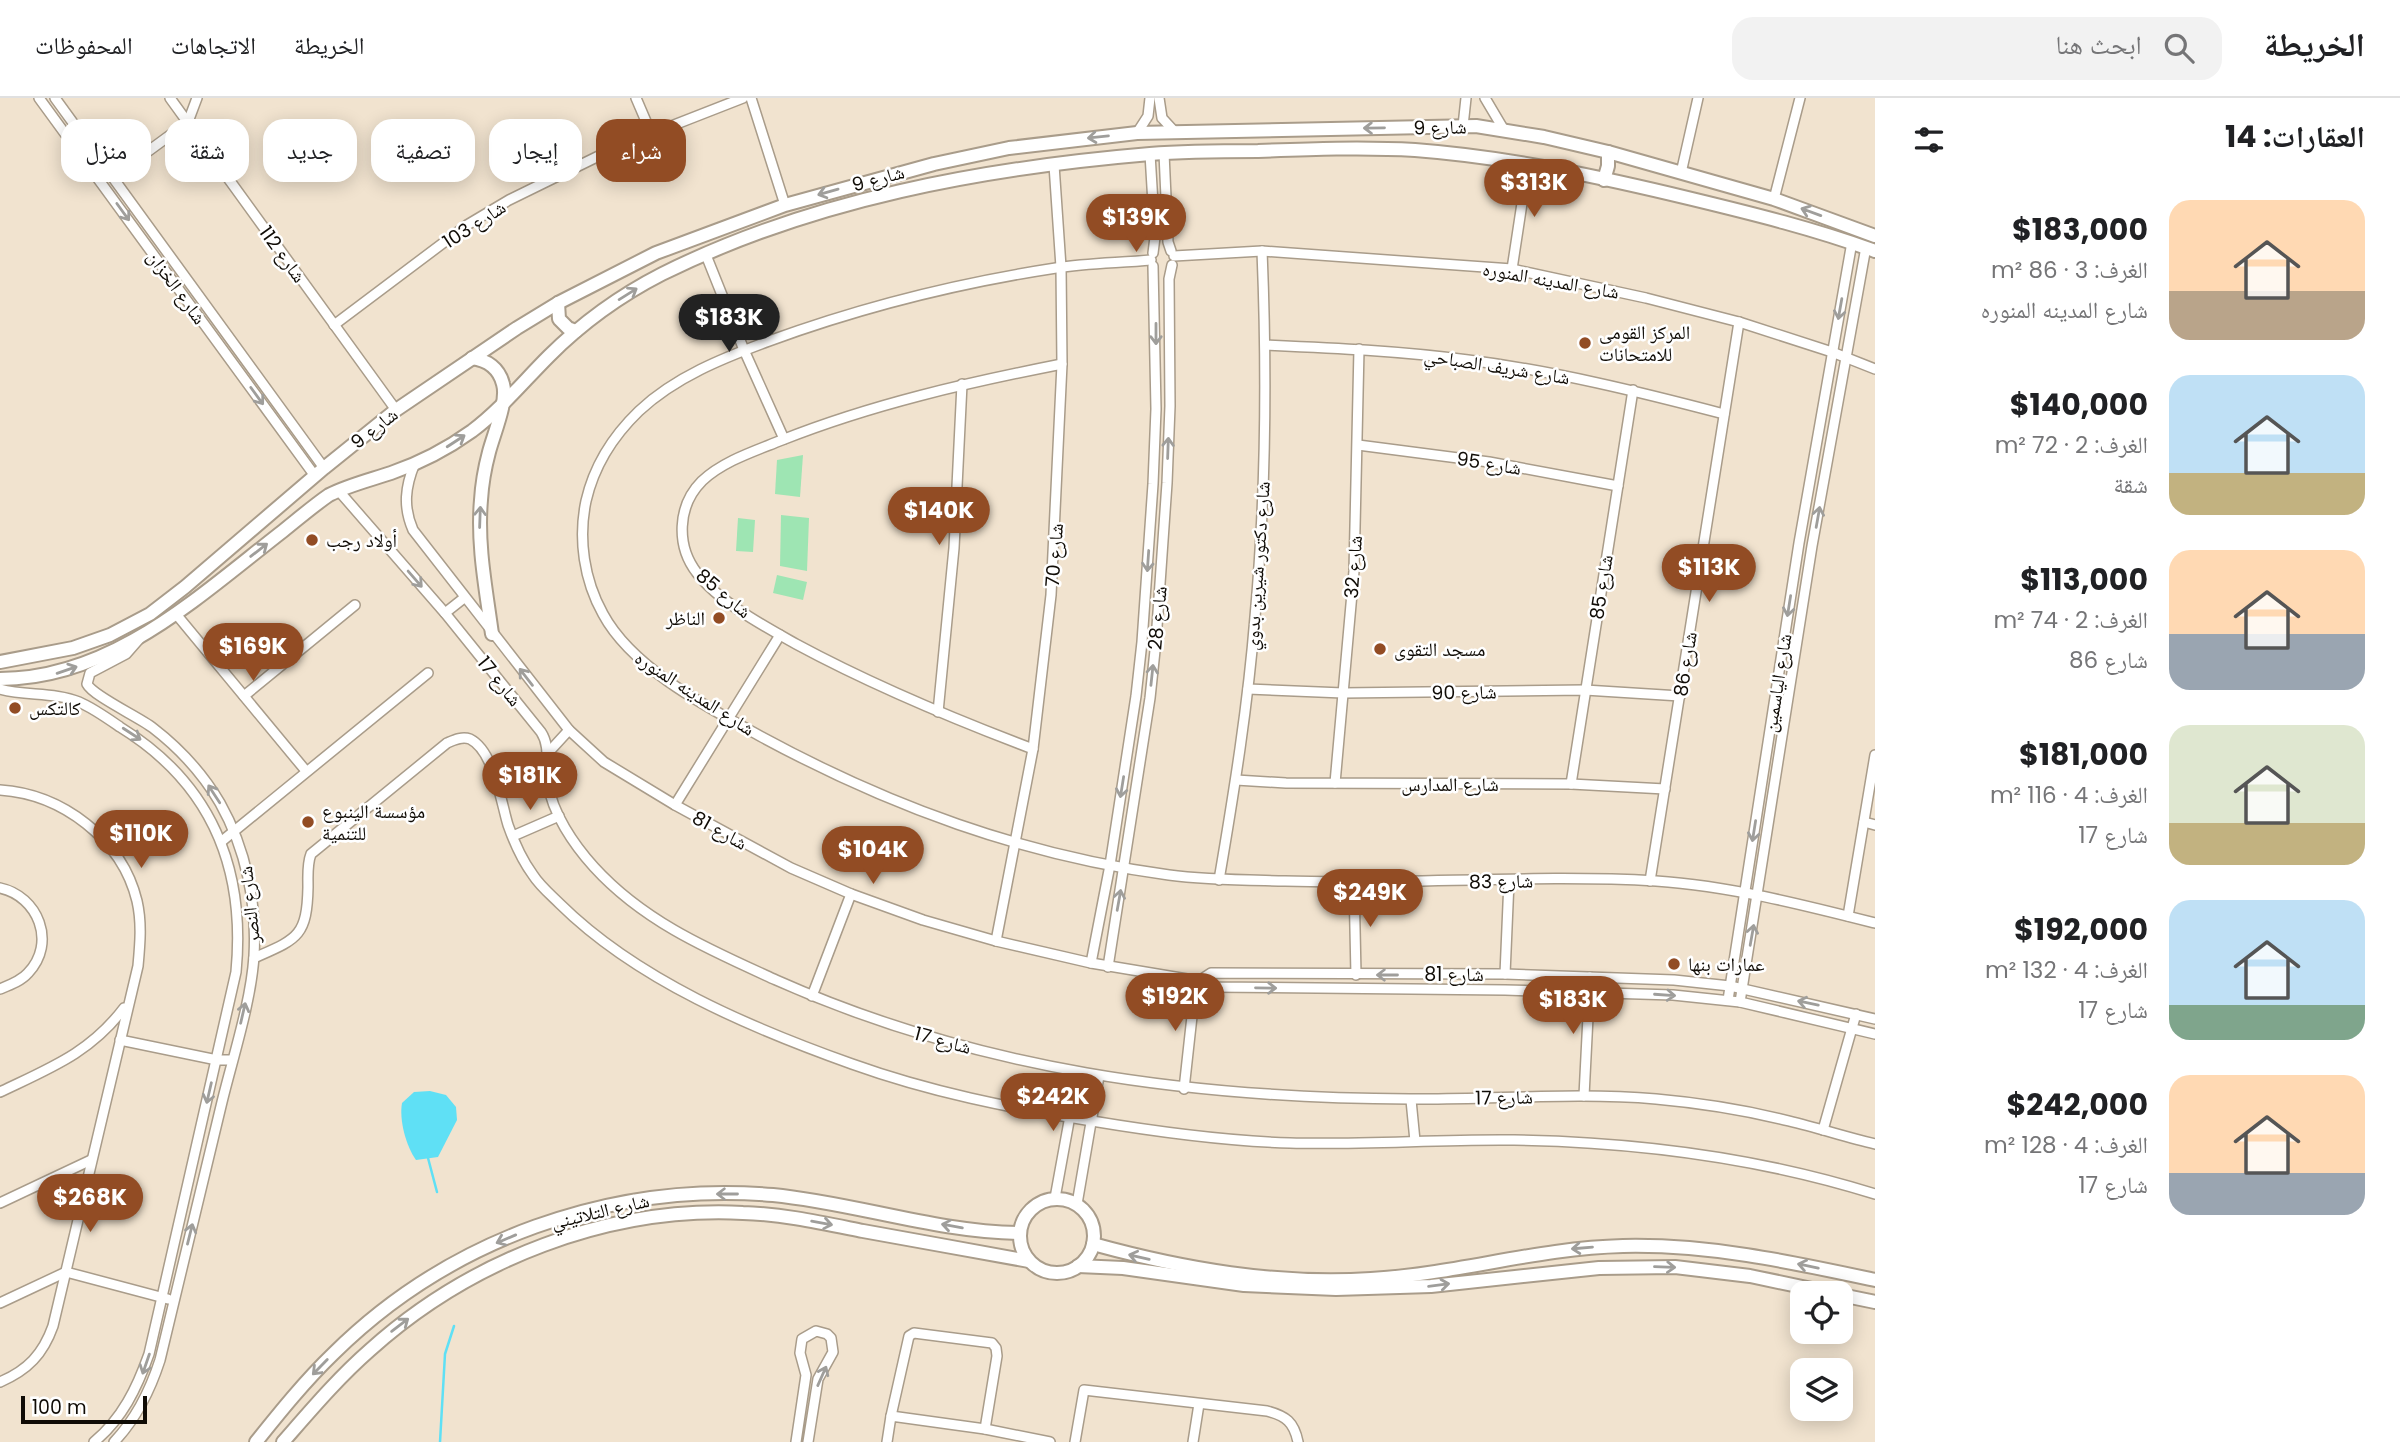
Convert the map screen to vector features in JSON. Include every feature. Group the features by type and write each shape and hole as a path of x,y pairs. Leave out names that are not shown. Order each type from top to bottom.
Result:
{"main road":[{"name":"شارع 9","path":"0,662 74,649 110,635 150,614 396,410 558,303 656,253 785,205 971,155 1009,148 1174,131 1458,126 1504,130 1608,152 1774,199 1875,236"},
{"path":"1451,154 1447,137 1458,126"},
{"path":"1413,150 1420,141 1419,133 1414,127"},
{"name":"شارع 9","path":"0,679 34,678 60,673 139,638 176,614 319,502 338,491 415,463 458,440 501,407 550,354 576,331 643,285 706,255 802,219 876,197 952,180 1150,154 1360,148 1413,150 1528,164 1641,187 1804,226 1870,249"},
{"path":"1604,180 1608,152"},
{"path":"1641,187 1642,174 1648,163"},
{"path":"558,303 557,311 562,323 576,331"},
{"path":"472,358 488,363 500,375 504,391 486,467 480,514 482,561 492,634"},
{"name":"شارع التلاتيني","path":"256,1442 294,1395 334,1353 401,1297 450,1266 501,1240 583,1211 665,1196 746,1194 799,1198 985,1231 1019,1233"},
{"path":"1055,1198 1077,1204 1091,1222 1094,1233 1093,1244 1087,1256 1078,1266 1066,1272 1053,1273 1040,1269 1029,1261 1021,1248 1019,1233 1023,1220 1031,1209 1042,1201 1055,1198"},
{"name":"شارع التلاتيني","path":"283,1442 351,1367 393,1331 437,1299 485,1271 535,1249 614,1224 691,1213 769,1214 1029,1261"},
{"path":"1093,1244 1192,1268 1293,1279 1373,1279 1541,1253 1596,1247 1652,1246 1741,1253 1875,1280"},
{"path":"1078,1266 1123,1268 1244,1285 1336,1289 1430,1286 1599,1268 1675,1267 1750,1276 1790,1284"},
{"path":"1853,1297 1875,1302"}],"street":[{"name":"شارع الخزان","path":"39,98 319,472"},
{"name":"شارع الخزان","path":"55,98 70,119"},
{"name":"شارع 112","path":"170,98 186,119"},
{"path":"189,119 197,98"},
{"path":"636,98 645,119"},
{"name":"شارع 103","path":"686,120 743,98"},
{"path":"751,98 785,205"},
{"path":"1137,133 1149,116 1150,98"},
{"path":"1159,98 1162,118 1174,131"},
{"path":"1458,126 1466,98"},
{"path":"1485,98 1504,130"},
{"path":"1681,173 1698,98"},
{"path":"1774,199 1800,98"},
{"name":"شارع 28","path":"1108,967 1150,698 1167,483 1170,406 1169,279 1172,257 1168,242 1164,153"},
{"name":"شارع 28","path":"1091,963 1110,865 1136,696 1154,472 1156,323 1152,259 1155,237 1150,154"},
{"name":"شارع 103","path":"334,325 467,225 509,200 596,159"},
{"path":"1512,269 1528,164"},
{"name":"شارع 70","path":"996,941 1033,749 1051,595 1062,364 1061,267 1054,165"},
{"name":"شارع الخزان","path":"117,182 319,472"},
{"name":"شارع 112","path":"231,182 396,410"},
{"path":"137,232 147,225"},
{"name":"شارع الياسمين","path":"1728,1000 1799,543 1852,242"},
{"path":"1161,247 1172,257 1164,270 1152,259 1161,247"},
{"name":"شارع الياسمين","path":"1740,1002 1782,751 1812,545 1846,357 1870,249"},
{"name":"شارع المدينه المنوره","path":"1172,257 1262,250 1512,269 1634,295 1740,322 1875,369"},
{"name":"شارع دكتور شيرين بدوي","path":"1219,880 1236,780 1256,614 1266,345 1262,250"},
{"path":"706,255 784,439"},
{"name":"شارع المدينه المنوره","path":"1125,868 1016,843 941,820 868,791 728,719 658,673 625,646 607,621 593,593 586,572 582,542 584,511 591,482 604,454 621,429 667,388 706,366 805,328 886,303 970,283 1061,267 1152,259"},
{"name":"شارع 86","path":"1650,881 1740,322"},
{"name":"شارع شريف الصباحي","path":"1266,345 1359,349 1496,364 1633,390 1724,414"},
{"name":"شارع 32","path":"1335,783 1354,571 1359,445 1359,349"},
{"name":"شارع 85","path":"1033,749 938,712 831,663 780,635 730,603 699,576 687,557 682,536 686,506 702,482 726,464 784,439 873,408 962,384 1062,364"},
{"path":"938,712 954,548 962,384"},
{"name":"شارع 85","path":"1571,784 1633,390"},
{"name":"شارع 95","path":"1359,445 1489,462 1618,486"},
{"name":"شارع 81","path":"415,463 408,481 406,497 410,522 418,538 569,730 604,762 675,805 791,868 851,894 923,920 996,941 1108,967 1198,981 1207,986 1646,993 1740,1002 1875,1034"},
{"name":"شارع 17","path":"338,491 445,613 537,726 546,739 548,786 559,816 590,862 616,890 653,919 710,950 812,996 918,1034 972,1049 1078,1072 1184,1089 1282,1097 1411,1100 1584,1096 1689,1102 1756,1113 1875,1144"},
{"path":"1799,543 1812,545"},
{"path":"1794,575 1808,578"},
{"path":"445,613 464,598"},
{"path":"244,696 355,605"},
{"path":"176,614 306,771"},
{"path":"675,805 780,635"},
{"path":"87,706 94,694 87,684 90,673 126,654 139,638"},
{"path":"222,841 428,673"},
{"name":"شارع النصر","path":"0,689 70,699 87,706 139,738 170,765 202,806 222,841 235,893 238,946 236,972 149,1354 139,1384 123,1411 94,1442"},
{"name":"شارع 90","path":"1248,689 1343,693 1585,690 1680,696"},
{"name":"شارع النصر","path":"94,694 139,718 181,753 208,785 245,860 251,892 254,958 233,1060 160,1360 151,1387 138,1411 114,1442"},
{"path":"1136,696 1150,698"},
{"path":"546,755 569,730"},
{"path":"254,958 282,946 300,932 307,909 308,864 311,854 354,816 447,743 464,738 479,748 489,762 513,836 533,876 580,923 635,963 726,1012 821,1053 919,1086 1020,1110 1144,1131 1240,1141 1336,1144 1512,1140 1639,1145 1766,1165 1828,1179 1875,1194"},
{"path":"1767,748 1782,751"},
{"path":"170,765 181,753"},
{"path":"1848,916 1875,755"},
{"name":"شارع المدارس","path":"1236,780 1279,783 1571,784 1665,789"},
{"path":"0,790 20,791 52,803 82,820 107,843 125,870 137,901 141,933 138,966 53,1326 46,1345 27,1367 0,1382"},
{"path":"513,836 559,816"},
{"path":"1864,822 1875,825"},
{"name":"شارع 83","path":"1125,868 1171,876 1219,880 1354,883 1555,879 1650,881 1744,894 1875,923"},
{"path":"1505,974 1509,881"},
{"path":"1354,883 1356,975"},
{"path":"0,888 22,896 31,905 42,927 43,940 41,952 28,973 0,989"},
{"path":"812,996 851,894"},
{"name":"شارع 81","path":"1198,981 1211,973 1505,974 1665,979 1730,986 1875,1018"},
{"path":"1422,974 1422,989"},
{"path":"1584,1096 1590,977"},
{"path":"1184,1089 1198,981"},
{"path":"0,1092 69,1059 92,1044 128,1003"},
{"path":"1823,1130 1856,1014"},
{"path":"120,1040 217,1060 233,1060"},
{"path":"1055,1198 1078,1072"},
{"path":"1077,1204 1100,1076"},
{"path":"1411,1100 1415,1141"},
{"path":"0,1202 91,1160"},
{"path":"0,1303 66,1272 174,1300"},
{"path":"796,1442 806,1375 799,1348 802,1339 816,1331 831,1338 833,1352 818,1379 808,1442"},
{"path":"887,1442 909,1336 914,1333 992,1343 996,1348 985,1429"},
{"path":"1075,1442 1084,1390 1281,1414 1291,1421 1297,1442"},
{"path":"1193,1442 1199,1404"},
{"path":"891,1416 985,1429 1050,1442"}],"green space":[{"path":"803,455 800,497 775,494 777,460"},
{"path":"781,515 809,518 807,571 780,566"},
{"path":"738,518 755,520 753,552 736,551"},
{"path":"777,575 807,582 803,600 773,593"}],"water":[{"path":"430,1091 446,1095 456,1107 457,1120 438,1157 416,1160 404,1133 402,1103 414,1092"}],"waterway":[{"path":"428,1158 437,1192"},
{"path":"440,1442 445,1354 454,1326"}],"place":[{"name":"المركز القومى للامتحانات","path":"1585,343"},
{"name":"أولاد رجب","path":"312,540"},
{"name":"الناظر","path":"719,618"},
{"name":"مسجد التقوى","path":"1380,649"},
{"name":"كالتكس","path":"15,708"},
{"name":"مؤسسة الينبوع للتنمية","path":"308,822"},
{"name":"عمارات بنها","path":"1674,964"}]}
